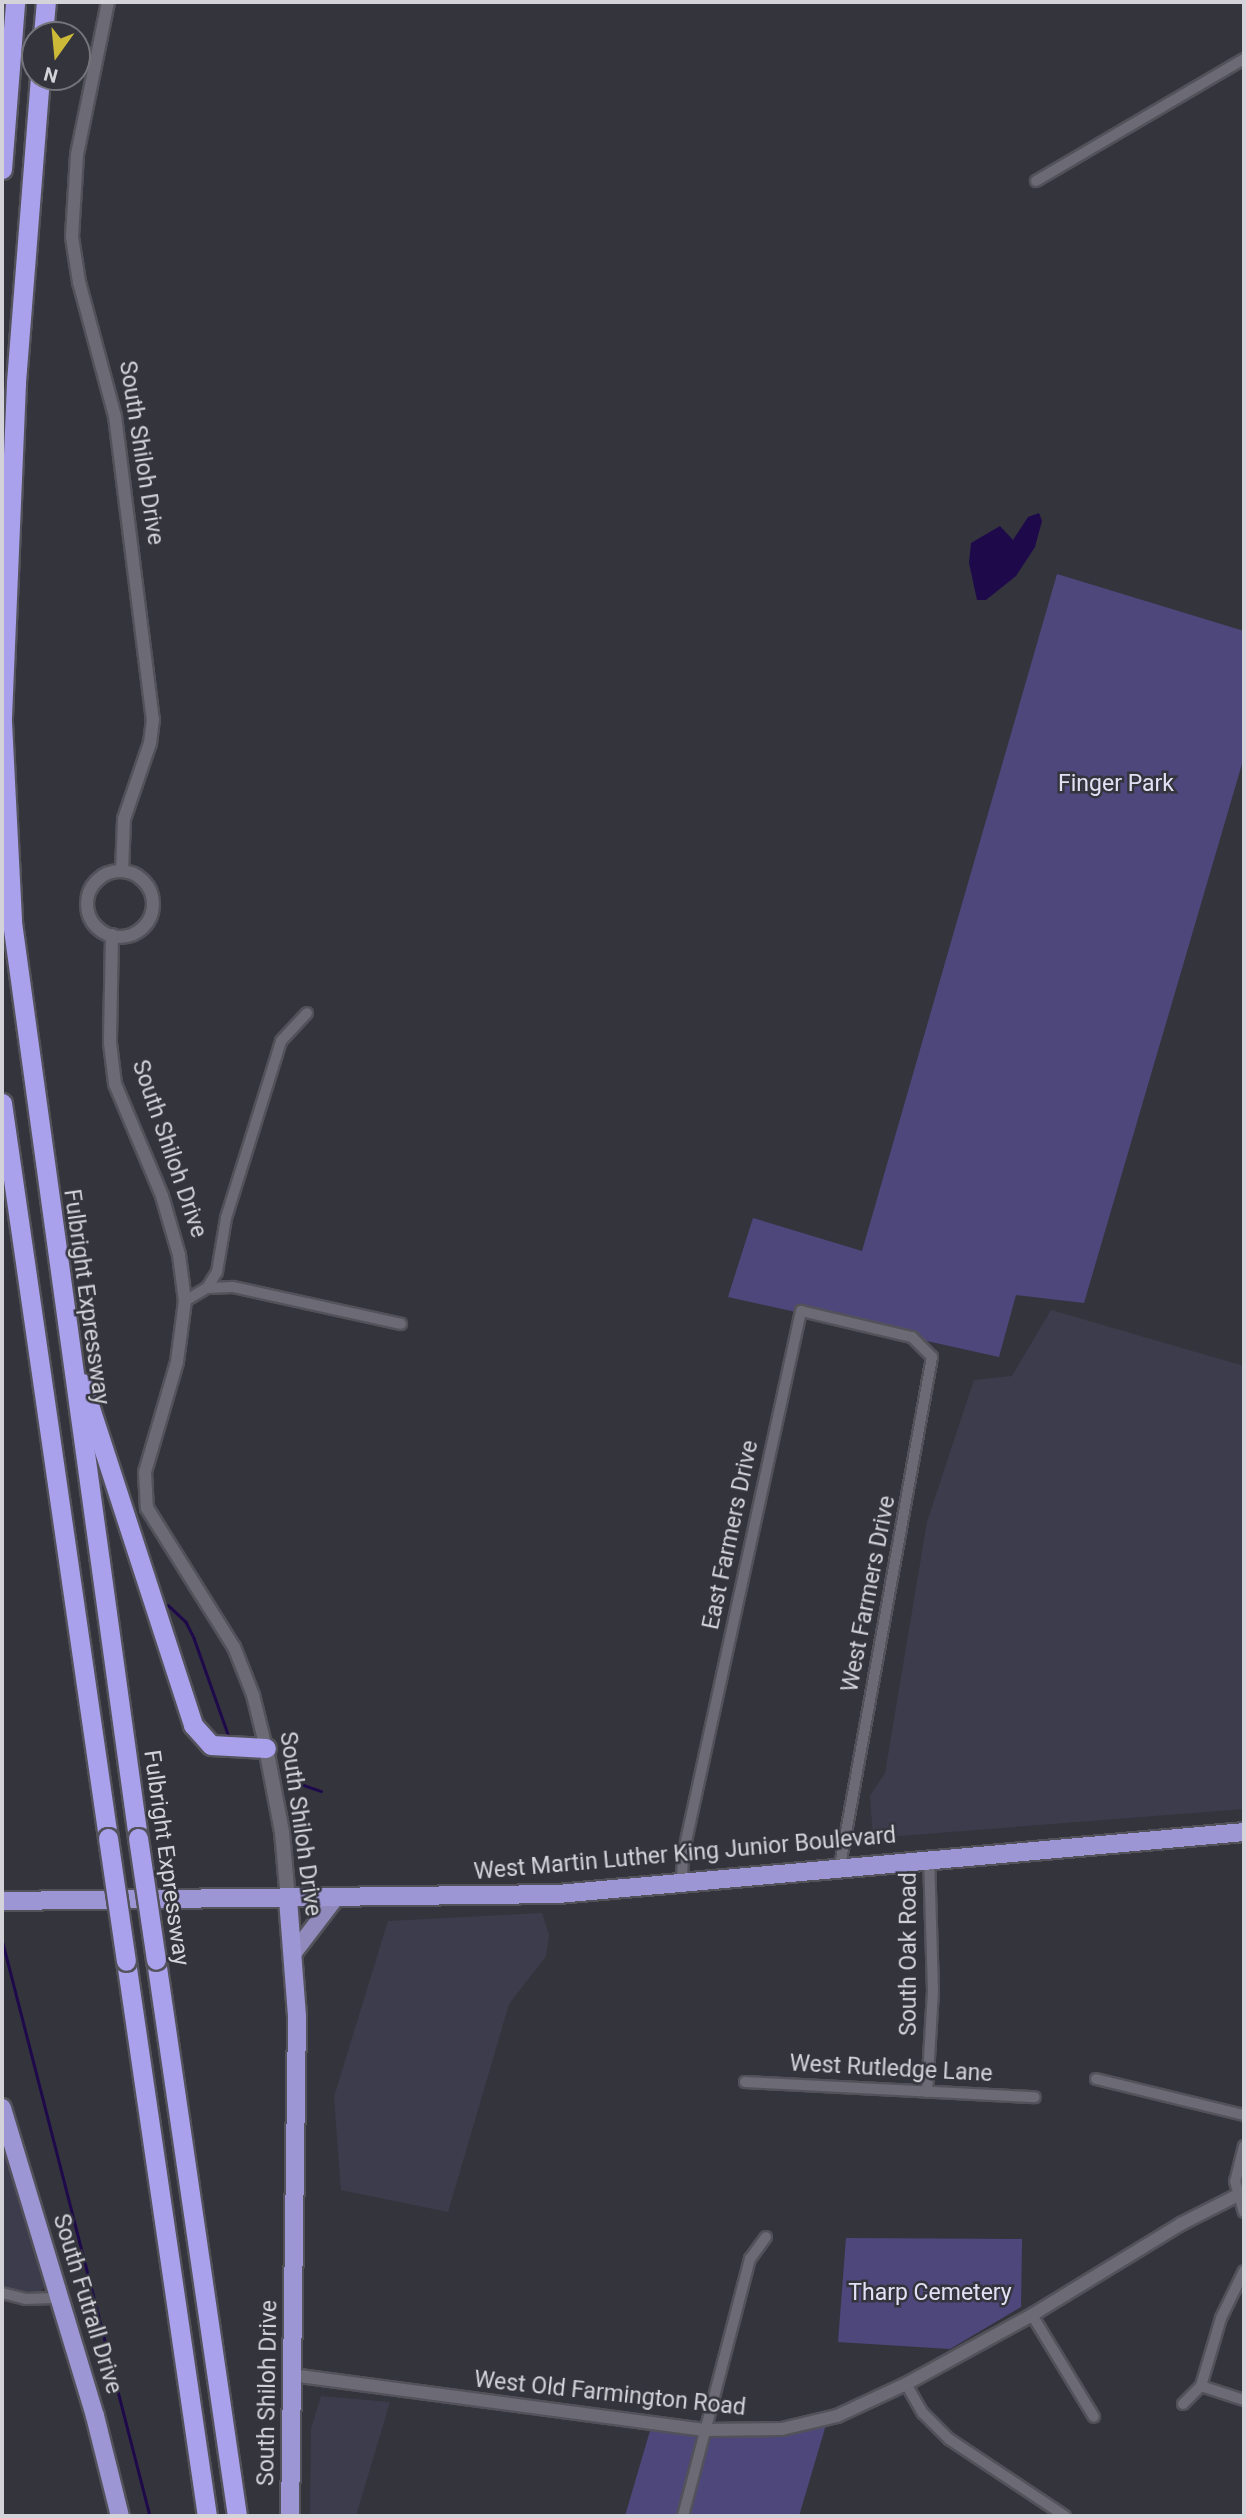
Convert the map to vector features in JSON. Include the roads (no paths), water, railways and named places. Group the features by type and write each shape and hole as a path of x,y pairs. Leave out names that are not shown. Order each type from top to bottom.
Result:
{"highway":[{"path":"2,169 15,2"},
{"name":"Fulbright Expressway","path":"39,91 16,383 2,722 12,922 66,1333 237,2516"},
{"path":"2,1103 207,2516"},
{"path":"2,1189 8,1147"},
{"path":"66,1333 192,1724 211,1745 266,1748"},
{"name":"West Martin Luther King Junior Boulevard","path":"2,1901 335,1899 558,1894 682,1880 1244,1832"},
{"name":"South Shiloh Drive","path":"288,1899 297,2028 290,2516"},
{"name":"South Futrall Drive","path":"2,2108 60,2298 120,2516"}],"main road":[{"name":"South Shiloh Drive","path":"266,1748 282,1832 288,1899"},
{"path":"293,1954 335,1899"}],"street":[{"name":"South Shiloh Drive","path":"108,2 77,155 72,237 79,282 115,416 153,719 150,743 124,819 122,870"},
{"path":"1036,181 1244,59"},
{"path":"122,870 142,880 153,899 152,911 141,929 112,935 92,922 87,902 94,883 122,870"},
{"name":"South Shiloh Drive","path":"112,935 110,1043 115,1084 162,1196 179,1255 186,1301 180,1351 145,1472 147,1508 235,1649 253,1695 266,1748"},
{"path":"186,1301 207,1288 217,1272 226,1218 281,1041 307,1013"},
{"path":"207,1288 233,1287 401,1324"},
{"name":"East Farmers Drive","path":"682,1880 683,1854 801,1311 912,1337"},
{"name":"West Farmers Drive","path":"840,1866 932,1370 932,1357 912,1337"},
{"name":"South Oak Road","path":"927,2092 933,1991 929,1858"},
{"path":"1097,2079 1244,2115"},
{"name":"West Rutledge Lane","path":"746,2082 1035,2097"},
{"path":"1244,2146 1235,2180 1241,2193 1244,2212"},
{"name":"West Old Farmington Road","path":"292,2375 706,2430 755,2432 808,2424 864,2406 1032,2315 1181,2224 1241,2193"},
{"path":"683,2516 750,2259 766,2237"},
{"path":"1184,2404 1201,2386 1221,2318 1244,2271"},
{"path":"2,2293 26,2299 60,2298"},
{"path":"1032,2315 1094,2417"},
{"path":"905,2384 923,2413 949,2439 1065,2516"},
{"path":"1201,2386 1244,2400"}],"waterway":[{"path":"168,1605 186,1622 194,1638 228,1734"},
{"path":"286,1779 321,1791"},
{"path":"3,1943 150,2516"}],"park label":[{"name":"Finger Park","path":"1116,784"},
{"name":"Tharp Cemetery","path":"930,2293"}]}
